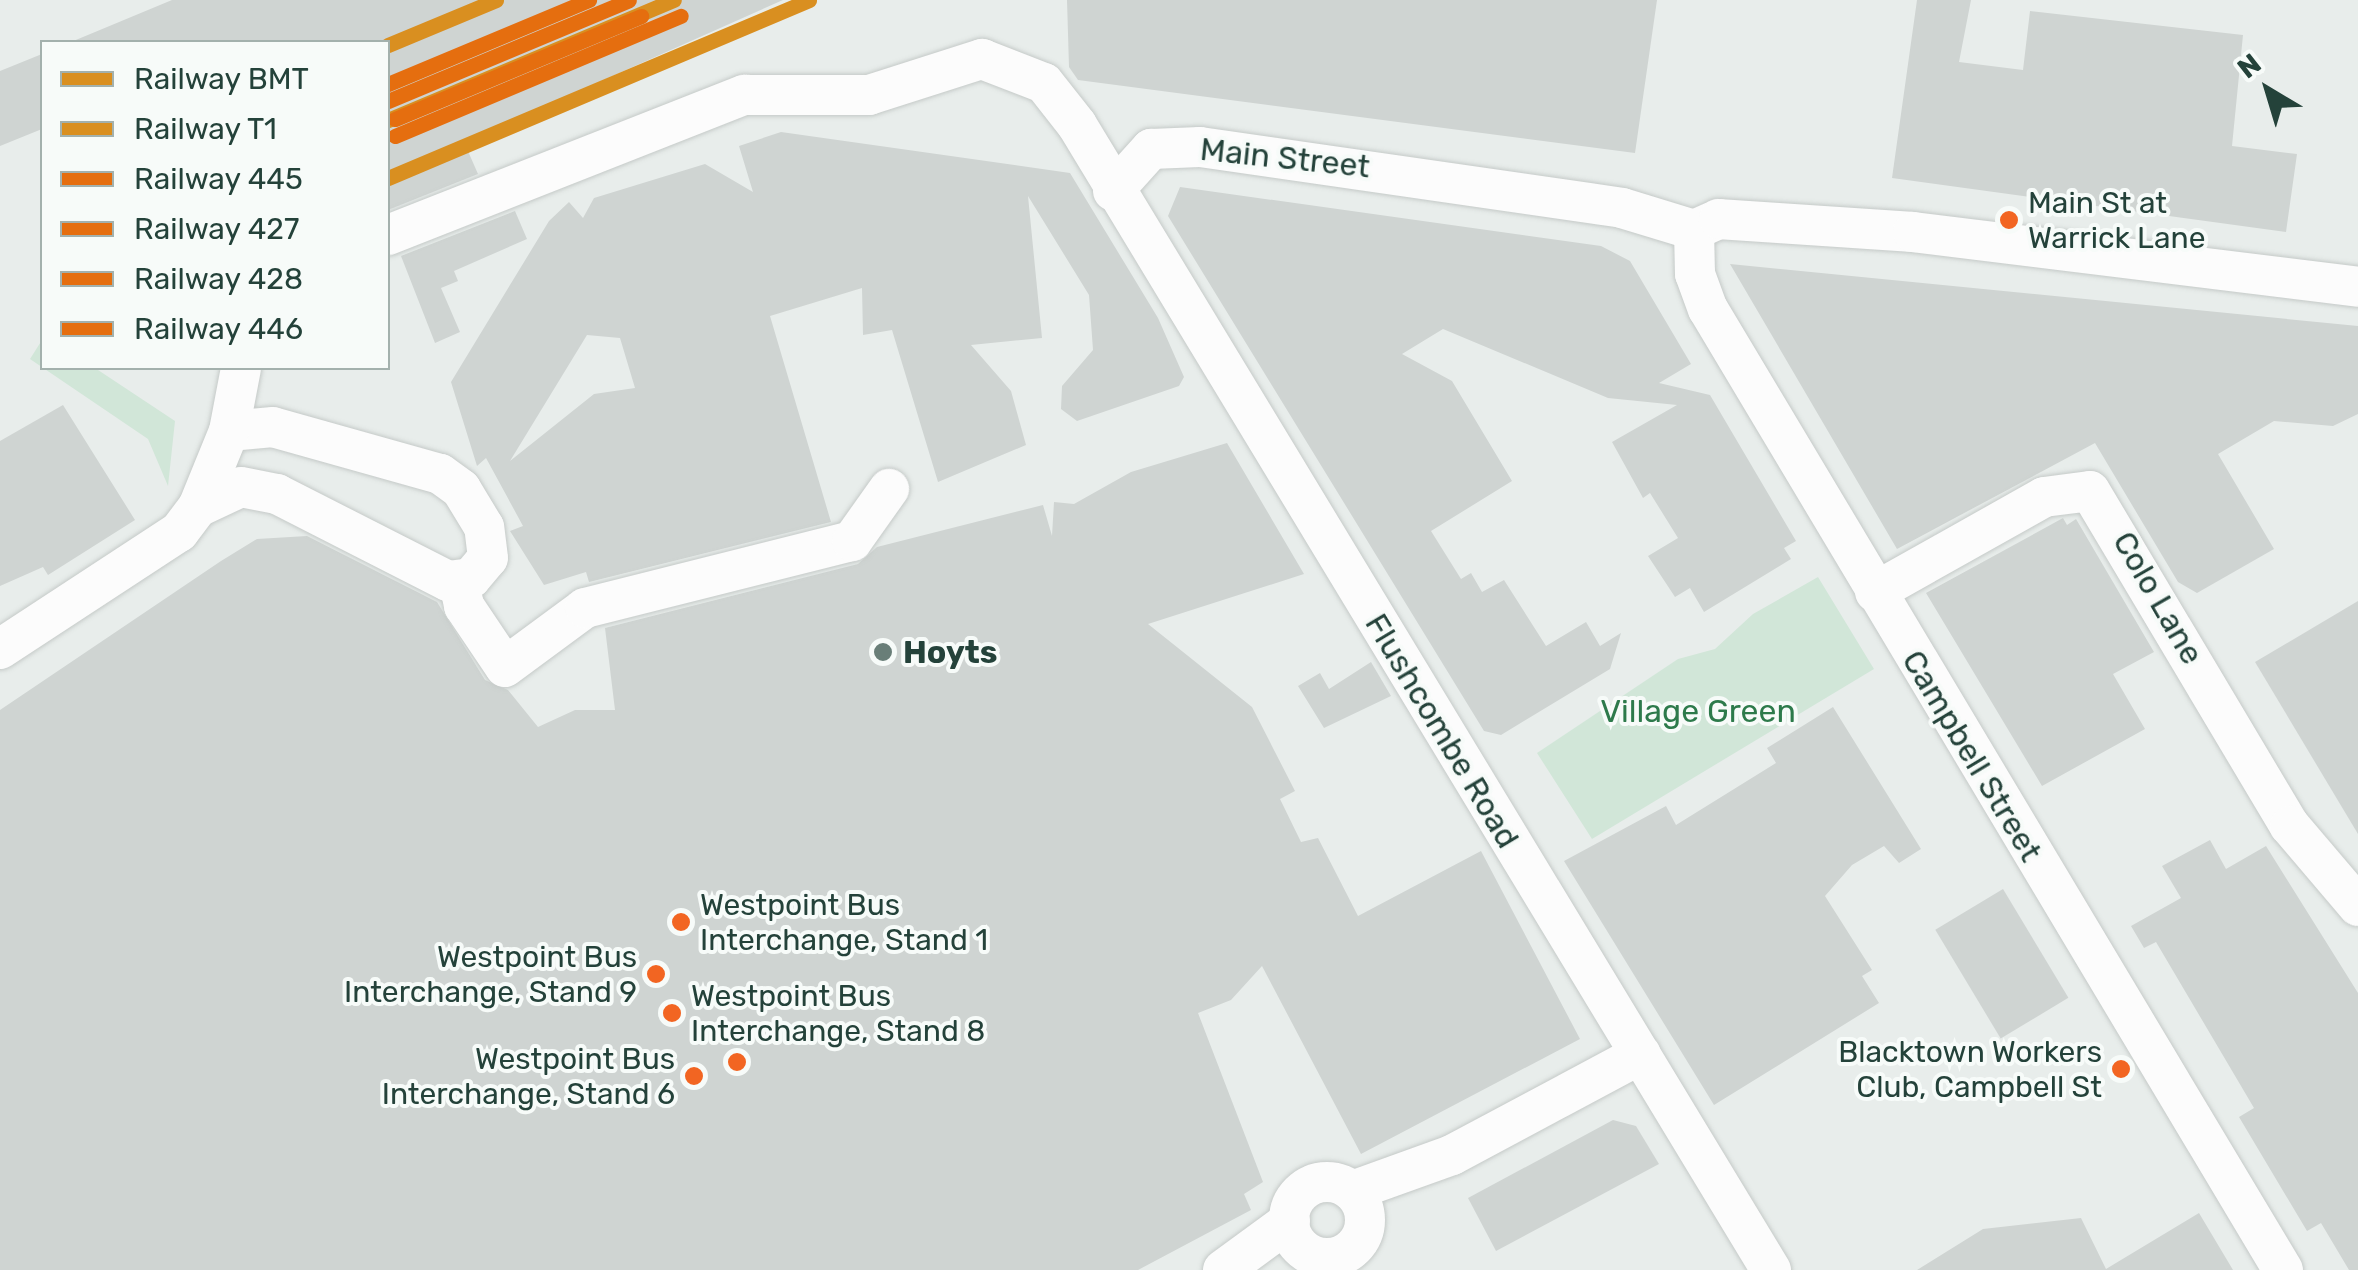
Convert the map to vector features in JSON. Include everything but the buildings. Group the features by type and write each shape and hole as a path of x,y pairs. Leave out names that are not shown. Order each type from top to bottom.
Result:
{"street":[{"path":"390,235 713,103 744,94 869,94 982,59 1023,70 1060,98 1113,192"},
{"name":"Main Street","path":"1113,192 1151,149 1200,147 1604,204 1694,230 1718,218 1913,232 2290,274 2358,287"},
{"name":"Flushcombe Road","path":"1113,192 1771,1270"},
{"name":"Campbell Street","path":"1694,230 1694,274 1708,309 2283,1270"},
{"name":"Main Street","path":"2290,274 2358,269"},
{"path":"198,506 229,431 241,370"},
{"path":"229,431 273,427 451,480 489,546 480,570 459,582"},
{"path":"0,649 152,552 198,506 240,487 277,494 459,582"},
{"path":"459,582 464,606 505,667 585,608 852,541 889,489"},
{"name":"Colo Lane","path":"1875,592 2044,496 2090,491 2290,826 2358,906"},
{"path":"1299,1237 1297,1198 1315,1185 1352,1191 1452,1155 1641,1054"},
{"path":"1223,1270 1299,1237 1341,1255 1452,1155"},
{"path":"1352,1191 1364,1211 1362,1235"},
{"path":"1262,1270 1299,1237"}],"green space":[{"path":"40,343 40,366 30,359"},
{"path":"46,370 98,370 175,421 168,486 148,439"},
{"name":"Village Green","path":"1818,577 1874,669 1592,839 1537,753 1678,659 1715,649 1753,614"}],"rail line":[{"name":"T1","path":"390,44 496,0"},
{"name":"446","path":"390,83 589,0"},
{"name":"427","path":"390,100 629,0"},
{"name":"BMT","path":"390,119 674,0"},
{"name":"T1","path":"390,177 809,0"},
{"name":"428","path":"395,119 641,16"},
{"name":"445","path":"395,136 681,16"}],"place":[{"name":"Main St at Warrick Lane","path":"2009,220"},
{"name":"Hoyts","path":"883,652"},
{"name":"Westpoint Bus Interchange, Stand 1","path":"681,922"},
{"name":"Westpoint Bus Interchange, Stand 9","path":"656,974"},
{"name":"Westpoint Bus Interchange, Stand 8","path":"672,1013"},
{"name":"Blacktown Workers Club, Campbell St","path":"2121,1069"},
{"name":"Westpoint Bus Interchange, Stand 6","path":"694,1076"}]}
